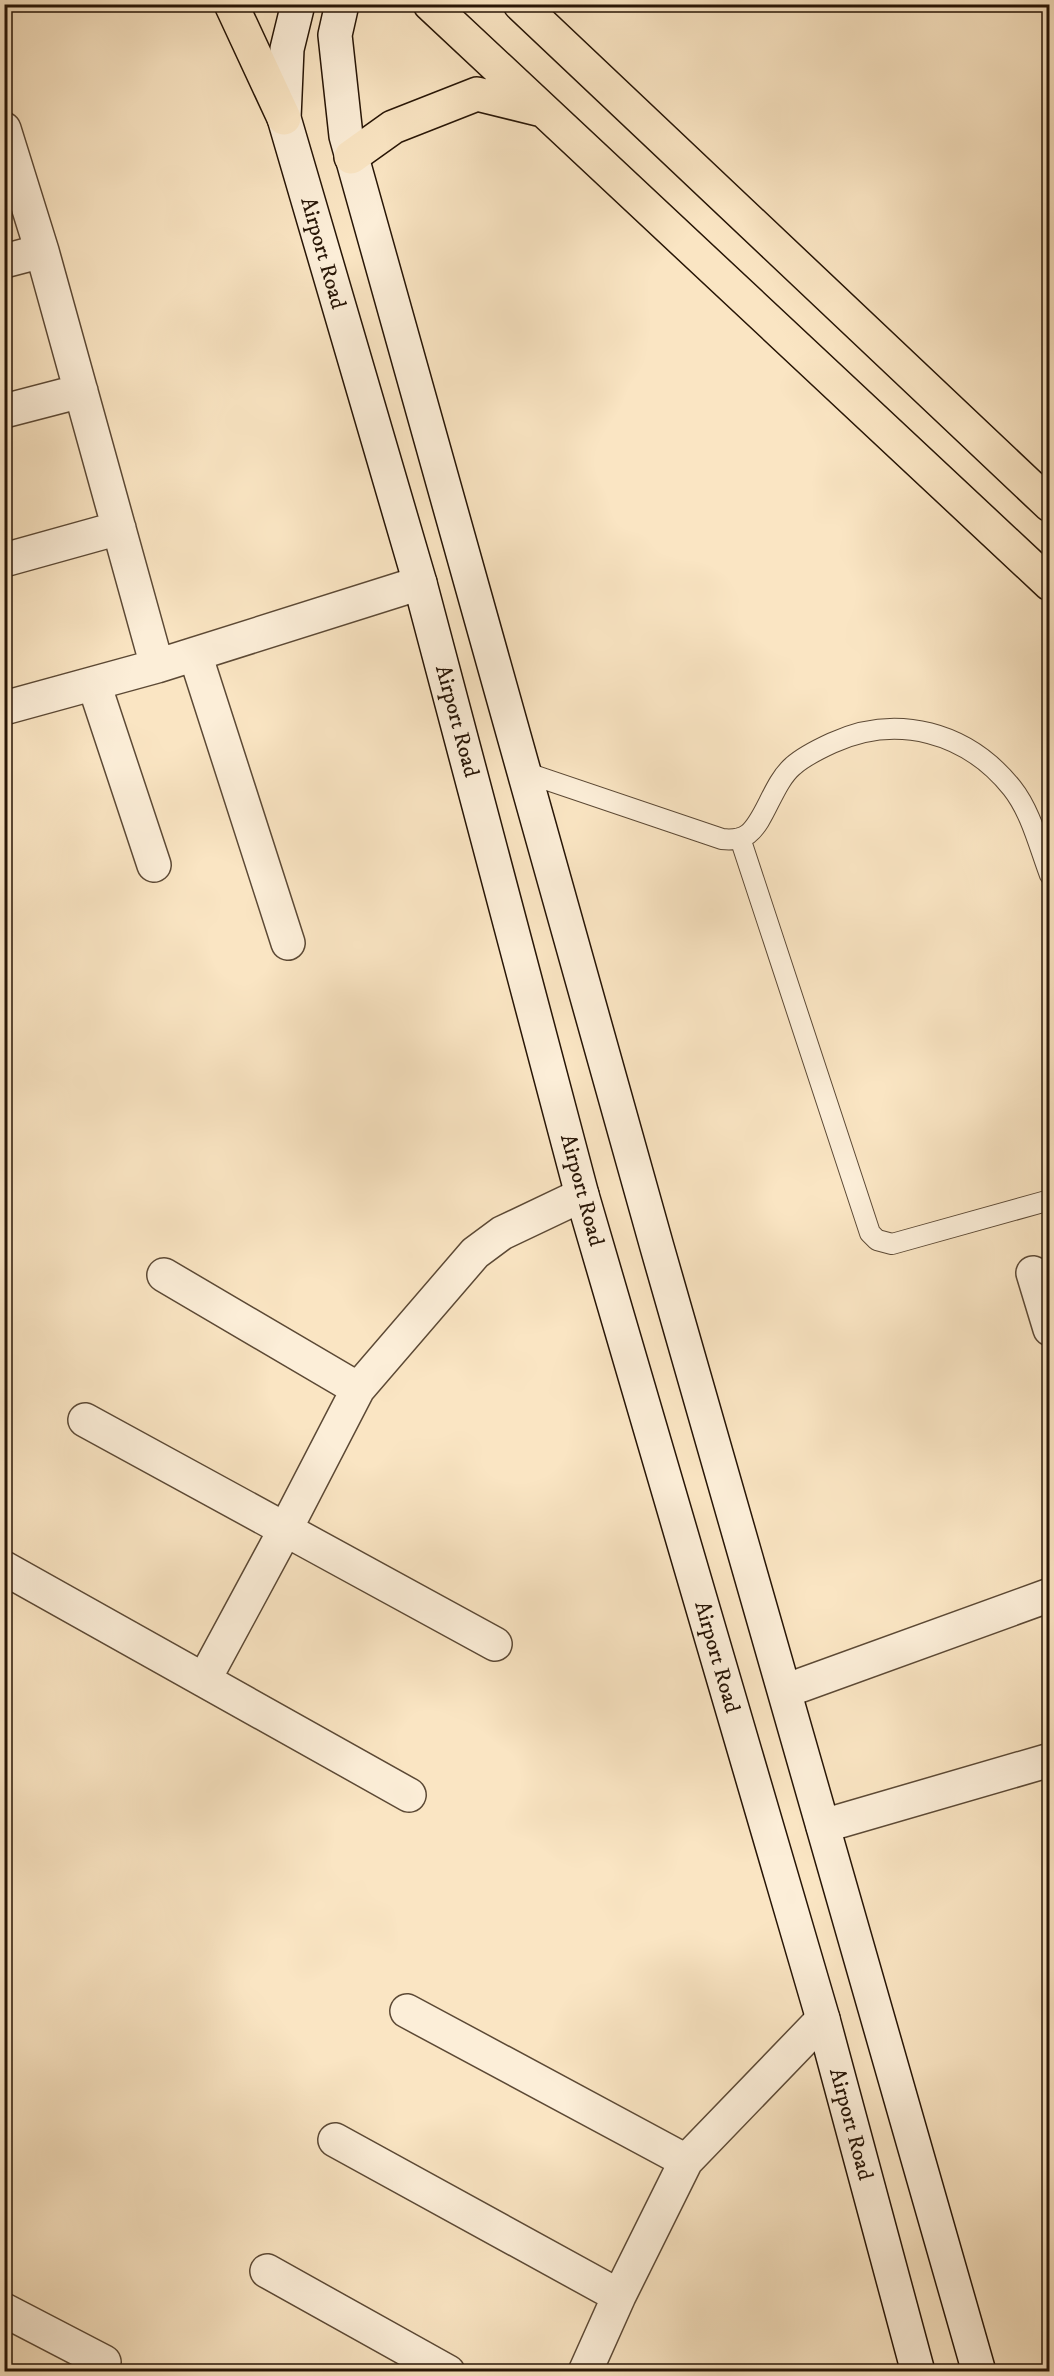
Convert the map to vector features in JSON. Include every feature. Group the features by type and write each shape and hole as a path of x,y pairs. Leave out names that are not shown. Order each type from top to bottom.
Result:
{"main road":[{"path":"231,4 284,118"},
{"path":"430,4 1050,584"},
{"path":"520,4 1050,505"},
{"path":"351,157 393,127 477,94 544,111"}],"street":[{"name":"Airport Road","path":"298,4 287,49 284,118 420,583 582,1195 823,2019 918,2372"},
{"path":"342,4 335,35 346,136 351,157 657,1247 979,2372"},
{"path":"4,129 42,251 157,666"},
{"path":"4,261 42,251"},
{"path":"4,411 81,391"},
{"path":"4,561 118,528"},
{"path":"4,708 157,666 420,583"},
{"path":"195,654 288,943"},
{"path":"94,684 154,865"},
{"path":"204,1680 358,1389 475,1253 502,1233 582,1195"},
{"path":"1033,1273 1050,1329"},
{"path":"164,1275 358,1389"},
{"path":"85,1420 495,1644"},
{"path":"4,1568 408,1795"},
{"path":"785,1691 1050,1595"},
{"path":"823,1826 1050,1760"},
{"path":"407,2012 686,2161"},
{"path":"585,2372 619,2296 686,2161 823,2019"},
{"path":"335,2140 619,2296"},
{"path":"267,2271 448,2372"},
{"path":"4,2310 104,2362 99,2372"}],"lane":[{"path":"524,772 722,839 740,838 748,834 755,825 779,781 793,766 816,750 846,736 879,728 918,730 945,737 967,747 997,771 1013,789 1027,812 1050,875"},
{"path":"740,838 870,1233 877,1240 892,1244 1050,1200"}]}
